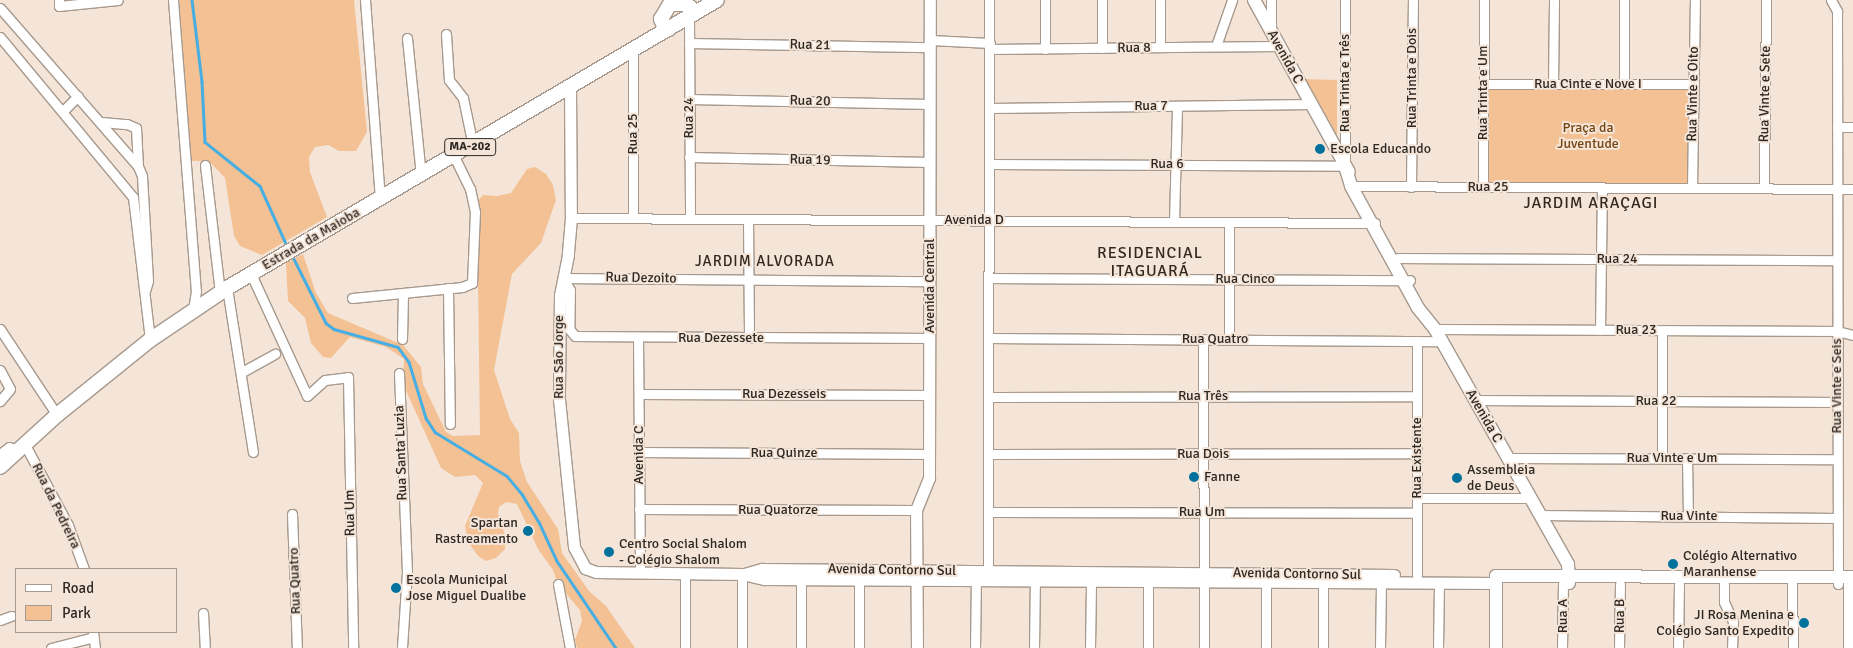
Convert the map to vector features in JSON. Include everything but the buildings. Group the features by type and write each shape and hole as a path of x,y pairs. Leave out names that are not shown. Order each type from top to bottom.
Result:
{"main road":[{"name":"MA-202","path":"664,15 717,0"},
{"name":"Avenida C","path":"1254,0 1406,280 1568,564 1567,581"},
{"name":"MA-202","path":"664,15 670,4 686,8"},
{"name":"Estrada da Maioba","path":"0,467 21,446 150,340 224,290 289,250 473,146 638,47 664,15"},
{"name":"Avenida C","path":"1375,223 1398,258 1406,280"},
{"name":"Avenida Contorno Sul","path":"1500,579 1620,584 1792,584 1846,580"},
{"path":"1496,648 1500,579"},
{"path":"1500,579 1503,648"},
{"name":"Avenida Contorno Sul","path":"1567,581 1846,580"}],"street":[{"path":"59,0 59,6 118,0"},
{"path":"173,0 196,291 193,311"},
{"path":"365,0 380,198"},
{"name":"Avenida Central","path":"917,648 916,510 928,485 929,454 930,0"},
{"path":"988,571 990,0"},
{"path":"1045,0 1045,49"},
{"path":"1102,0 1102,48"},
{"path":"1160,0 1160,47"},
{"path":"1216,46 1232,0"},
{"path":"1271,0 1271,31"},
{"name":"Rua Trinta e Três","path":"1345,0 1345,166"},
{"name":"Rua Trinta e Dois","path":"1411,187 1413,0"},
{"name":"Rua Trinta e Um","path":"1482,187 1484,0"},
{"path":"1553,84 1554,0"},
{"path":"1624,0 1624,84"},
{"name":"Rua Vinte e Oito","path":"1692,188 1695,0"},
{"name":"Rua Vinte e Sete","path":"1764,188 1766,0"},
{"name":"Rua Vinte e Seis","path":"1831,0 1837,11 1837,518 1846,580 1848,648"},
{"path":"0,8 102,122 138,166"},
{"name":"Rua 24","path":"686,8 689,43 690,218"},
{"path":"446,34 449,80 462,98 473,146"},
{"path":"0,38 133,197 141,281 145,291 150,340"},
{"path":"407,38 421,176"},
{"name":"Rua 21","path":"689,43 930,43"},
{"name":"Rua 8","path":"930,43 1045,49 1279,46"},
{"name":"Rua 25","path":"633,218 638,47"},
{"name":"Rua Cinte e Nove I","path":"1483,84 1694,84"},
{"name":"Rua São Jorge","path":"570,87 571,218 563,278 558,339 559,399 574,546 585,568 640,573"},
{"path":"62,111 78,96"},
{"name":"Rua 20","path":"689,99 930,104"},
{"name":"Rua 7","path":"990,108 1312,104"},
{"path":"1174,222 1177,106"},
{"path":"102,122 128,124 136,128 138,166 143,196 148,281 145,291"},
{"path":"1838,126 1853,127"},
{"path":"352,298 403,294 469,285 474,277 475,212 470,189 454,156"},
{"name":"Rua 19","path":"690,157 930,162"},
{"path":"205,164 224,290 242,372 253,452"},
{"name":"Rua 6","path":"989,164 1345,166"},
{"name":"Rua 25","path":"1354,186 1853,189"},
{"path":"1600,330 1602,188"},
{"path":"133,197 143,196"},
{"name":"Avenida D","path":"571,218 1375,223"},
{"path":"748,219 749,338"},
{"path":"1229,222 1229,340"},
{"name":"Rua 24","path":"1398,258 1836,260"},
{"name":"Rua Um","path":"251,274 307,396 325,380 348,377 353,648"},
{"name":"Rua Dezoito","path":"563,278 930,281"},
{"name":"Rua Dezessete","path":"563,278 571,295 571,333 638,338 930,338"},
{"name":"Rua Cinco","path":"989,278 1406,280"},
{"path":"448,288 450,424"},
{"path":"402,339 403,294"},
{"path":"0,329 57,416"},
{"name":"Rua 23","path":"1435,330 1837,331 1853,335"},
{"path":"1662,331 1662,458"},
{"name":"Avenida C","path":"638,338 640,573"},
{"name":"Rua Quatro","path":"989,338 1442,341"},
{"path":"1203,339 1204,648"},
{"name":"Rua Existente","path":"1416,575 1417,341"},
{"path":"242,372 275,354"},
{"path":"0,370 10,389 0,401"},
{"name":"Rua Santa Luzia","path":"399,373 406,589 402,648"},
{"name":"Rua Dezesseis","path":"639,394 929,395"},
{"name":"Rua Três","path":"988,397 1417,396"},
{"name":"Rua 22","path":"1475,400 1837,402"},
{"path":"0,454 9,447 21,446"},
{"name":"Rua da Pedreira","path":"21,446 68,526 84,568"},
{"name":"Rua Quinze","path":"639,452 929,454"},
{"name":"Rua Dois","path":"988,454 1417,453"},
{"name":"Rua Vinte e Um","path":"1508,458 1837,459"},
{"path":"1687,458 1688,516"},
{"path":"1417,498 1530,498"},
{"name":"Rua Quatorze","path":"640,509 916,510"},
{"name":"Rua Um","path":"988,512 1417,513"},
{"name":"Rua Quatro","path":"292,514 297,648"},
{"name":"Rua Vinte","path":"1540,515 1837,518"},
{"name":"Avenida Contorno Sul","path":"742,574 762,568 917,575 976,580 1148,581 1204,577 1266,582 1439,583 1500,579"},
{"name":"Avenida Contorno Sul","path":"640,573 742,574 764,579 859,579 988,571 1204,577 1416,575 1500,579"},
{"path":"685,648 686,574"},
{"path":"742,574 742,648"},
{"path":"801,579 801,648"},
{"path":"858,648 859,579"},
{"path":"975,648 976,580"},
{"path":"1034,648 1035,580"},
{"path":"1090,648 1091,581"},
{"path":"1148,581 1148,648"},
{"name":"Rua A","path":"1562,648 1567,581"},
{"path":"1266,582 1266,648"},
{"path":"1323,582 1323,648"},
{"path":"1380,648 1381,582"},
{"path":"1438,648 1439,583"},
{"path":"558,584 570,648"},
{"name":"Rua B","path":"1620,584 1620,648"},
{"path":"1678,648 1679,584"},
{"path":"1724,584 1724,602 1733,621 1732,648"},
{"path":"1792,584 1793,648"},
{"path":"203,613 205,648"},
{"path":"0,620 11,616"},
{"path":"51,648 93,634 95,648"}],"green space":[{"path":"179,0 354,0 367,132 356,151 339,151 328,145 315,147 309,157 310,172 327,217 262,255 240,246 234,236 225,178 209,161 191,161"},
{"path":"1303,79 1337,80 1337,141"},
{"name":"Praça da Juventude","path":"1483,84 1694,84 1692,188 1483,187"},
{"path":"535,167 546,174 553,185 556,200 541,243 512,274 494,370 510,419 519,433 520,461 527,482 558,529 562,553 589,591 606,606 635,648 577,648 575,640 582,621 580,610 558,584 553,570 538,549 517,504 506,502 499,507 498,514 506,538 505,549 496,558 486,561 478,556 468,542 465,526 483,483 475,475 455,477 441,468 403,384 404,359 386,347 350,337 331,358 323,357 311,343 305,318 288,301 286,263 303,254 316,293 328,313 403,345 421,367 423,384 446,432 453,436 480,435 477,202 483,195 497,196 511,193 527,169"}],"waterway":[{"path":"192,0 202,82 205,142 260,186 288,248"},
{"path":"292,255 326,323 334,329 398,347 409,362 426,418 435,432 507,476 522,494 539,522 557,561 616,648"}],"place":[{"name":"Escola Educando","path":"1320,149"},
{"name":"Fanne","path":"1194,477"},
{"name":"Assembleia de Deus","path":"1457,478"},
{"name":"Spartan Rastreamento","path":"528,531"},
{"name":"Centro Social Shalom - Colégio Shalom","path":"609,552"},
{"name":"Colégio Alternativo Maranhense","path":"1673,564"},
{"name":"Escola Municipal Jose Miguel Dualibe","path":"396,588"},
{"name":"JI Rosa Menina e Colégio Santo Expedito","path":"1804,623"}],"district":[{"name":"JARDIM ARAÇAGI","path":"1591,203"},
{"name":"JARDIM ALVORADA","path":"765,262"},
{"name":"RESIDENCIAL ITAGUARÁ","path":"1150,262"}]}
